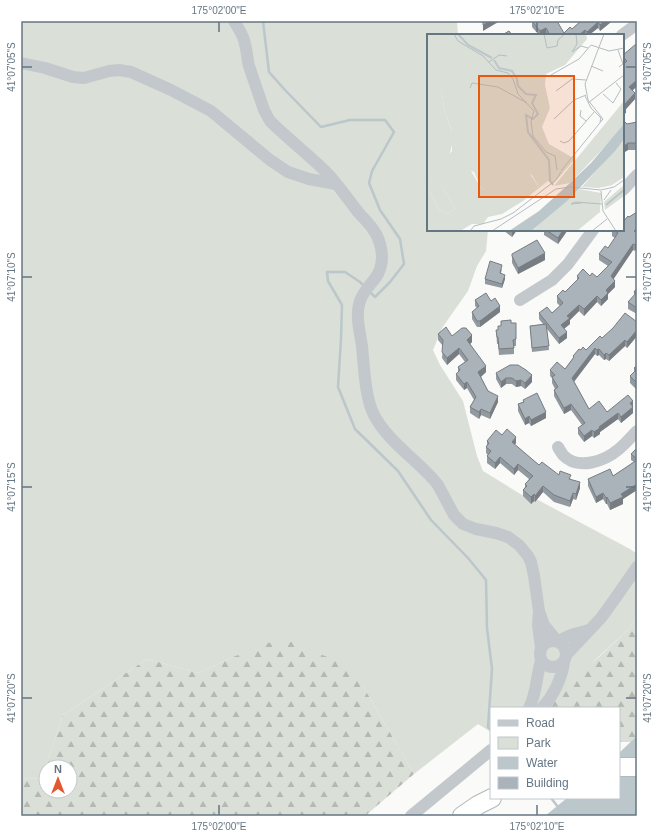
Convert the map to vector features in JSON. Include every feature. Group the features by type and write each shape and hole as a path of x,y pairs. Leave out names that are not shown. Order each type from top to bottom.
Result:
{"highway":[{"path":"620,767 637,767"},
{"path":"462,816 490,799"}],"street":[{"path":"234,21 245,42 247,59 266,115 278,129 328,173 372,227 380,242 382,257 381,266 377,275 366,290 359,305 358,314 366,383 374,415 395,442 438,485 454,515 463,524 508,537 524,550 531,562 539,611 544,625 564,647 565,658 556,689 543,707"},
{"path":"623,34 637,24"},
{"path":"21,63 56,71 73,77 84,78 114,70 131,72 171,90 211,111 270,160 288,172 310,179 336,184"},
{"path":"624,189 637,175"},
{"path":"520,300 552,280 568,264 592,231"},
{"path":"558,447 564,456 573,461 587,464 602,459 619,449 637,431"},
{"path":"541,661 548,667 556,667 601,618 637,567"},
{"path":"529,707 535,694 541,661 538,625 539,611"},
{"path":"541,648 547,642 557,641 590,629"},
{"path":"411,816 490,751"}],"green space":[{"path":"21,21 457,21 458,34 427,34 427,231 488,231 486,251 477,266 468,291 442,328 433,350 440,365 463,401 477,456 483,471 522,495 538,500 637,554 637,615 629,629 596,659 548,707 490,707 490,731 478,724 414,774 363,686 233,657 199,673 147,659 63,715 48,759 38,759 38,779 21,778"},
{"path":"637,615 637,736 631,742 620,742 620,707 548,707 564,686 599,657 629,629"},
{"path":"281,638 342,663 363,686 414,774 365,816 21,816 21,778 38,779 38,799 78,799 78,759 48,759 63,715 147,659 199,673 233,657"}],"water":[{"path":"637,736 637,816 545,816 566,799 620,799 620,752"}],"building":[{"path":"483,21 490,21 483,25"},
{"path":"532,21 557,21 564,33 570,27 572,29 581,21 605,21 600,25 598,22 587,32 585,30 580,34 549,34 546,28 540,31"},
{"path":"509,31 511,34 504,34"},
{"path":"636,44 637,45 637,80 629,87 635,93 624,105 624,64 627,61 624,58 624,54"},
{"path":"624,121 627,124 637,122 637,144 628,143 624,146"},
{"path":"637,212 637,228 634,231 637,233 637,242 635,245 633,244 611,276 615,281 606,290 608,293 601,300 597,296 584,309 579,305 567,316 570,318 561,325 567,332 559,338 539,313 547,307 552,313 563,303 557,296 563,290 565,292 579,278 577,276 583,269 590,276 592,273 597,277 612,262 599,254 605,246 608,248 618,233 615,231 624,231 624,221 628,216 629,217"},
{"path":"548,231 562,231 558,238"},
{"path":"537,240 545,253 518,268 512,254"},
{"path":"490,261 502,265 500,273 505,275 502,284 485,279"},
{"path":"637,288 637,308 628,302 636,293 634,292"},
{"path":"486,293 491,301 495,298 500,306 480,321 477,321 472,312 479,306 475,300"},
{"path":"625,313 637,322 637,330 627,342 625,340 609,355 606,353 604,355 599,349 597,350 595,348 572,378 589,409 599,401 607,412 628,395 633,401 630,403 633,407 621,417 618,413 599,427 600,428 594,432 592,430 584,436 578,428 585,423 571,404 564,408 554,390 558,387 552,377 555,375 550,370 557,362 565,369 579,349 581,350 583,347 586,350 600,336 602,338 613,328"},
{"path":"511,320 511,323 516,323 516,339 513,340 514,348 499,349 496,330 498,330 498,326 501,326 501,321"},
{"path":"546,324 549,346 532,348 530,326"},
{"path":"446,327 452,336 462,328 466,328 472,335 467,340 486,366 478,372 488,391 498,396 490,413 481,409 479,412 470,407 476,397 467,382 464,384 456,374 460,370 458,367 468,360 459,348 447,358 442,352 443,340 438,334"},
{"path":"510,365 518,365 532,375 525,383 521,380 516,381 512,378 506,378 501,382 496,373"},
{"path":"637,366 636,382 630,376 636,370 634,368"},
{"path":"537,393 546,412 531,420 529,416 525,419 518,404 524,402 523,400"},
{"path":"507,429 516,437 512,442 539,465 542,462 559,475 560,471 571,475 569,479 580,482 576,494 573,493 570,501 554,495 543,486 535,496 534,494 531,497 523,490 527,486 525,484 533,476 518,464 514,469 500,457 495,463 487,456 491,451 486,447 489,443 487,441 496,430 502,435"},
{"path":"637,448 637,459 631,454"},
{"path":"637,460 637,484 621,494 623,497 610,503 603,493 596,497 588,479 610,469 613,476"}],"waterway":[{"path":"263,21 269,72 321,127 350,120 385,120 394,132 372,171 369,183 380,210 400,239 404,264 390,282 375,297 370,292"},
{"path":"365,287 345,272 327,272 328,281 342,305 338,387 355,429 398,471 431,520 468,558 486,580 487,628 492,669 488,727 490,729"},
{"path":"552,799 558,807"}]}
